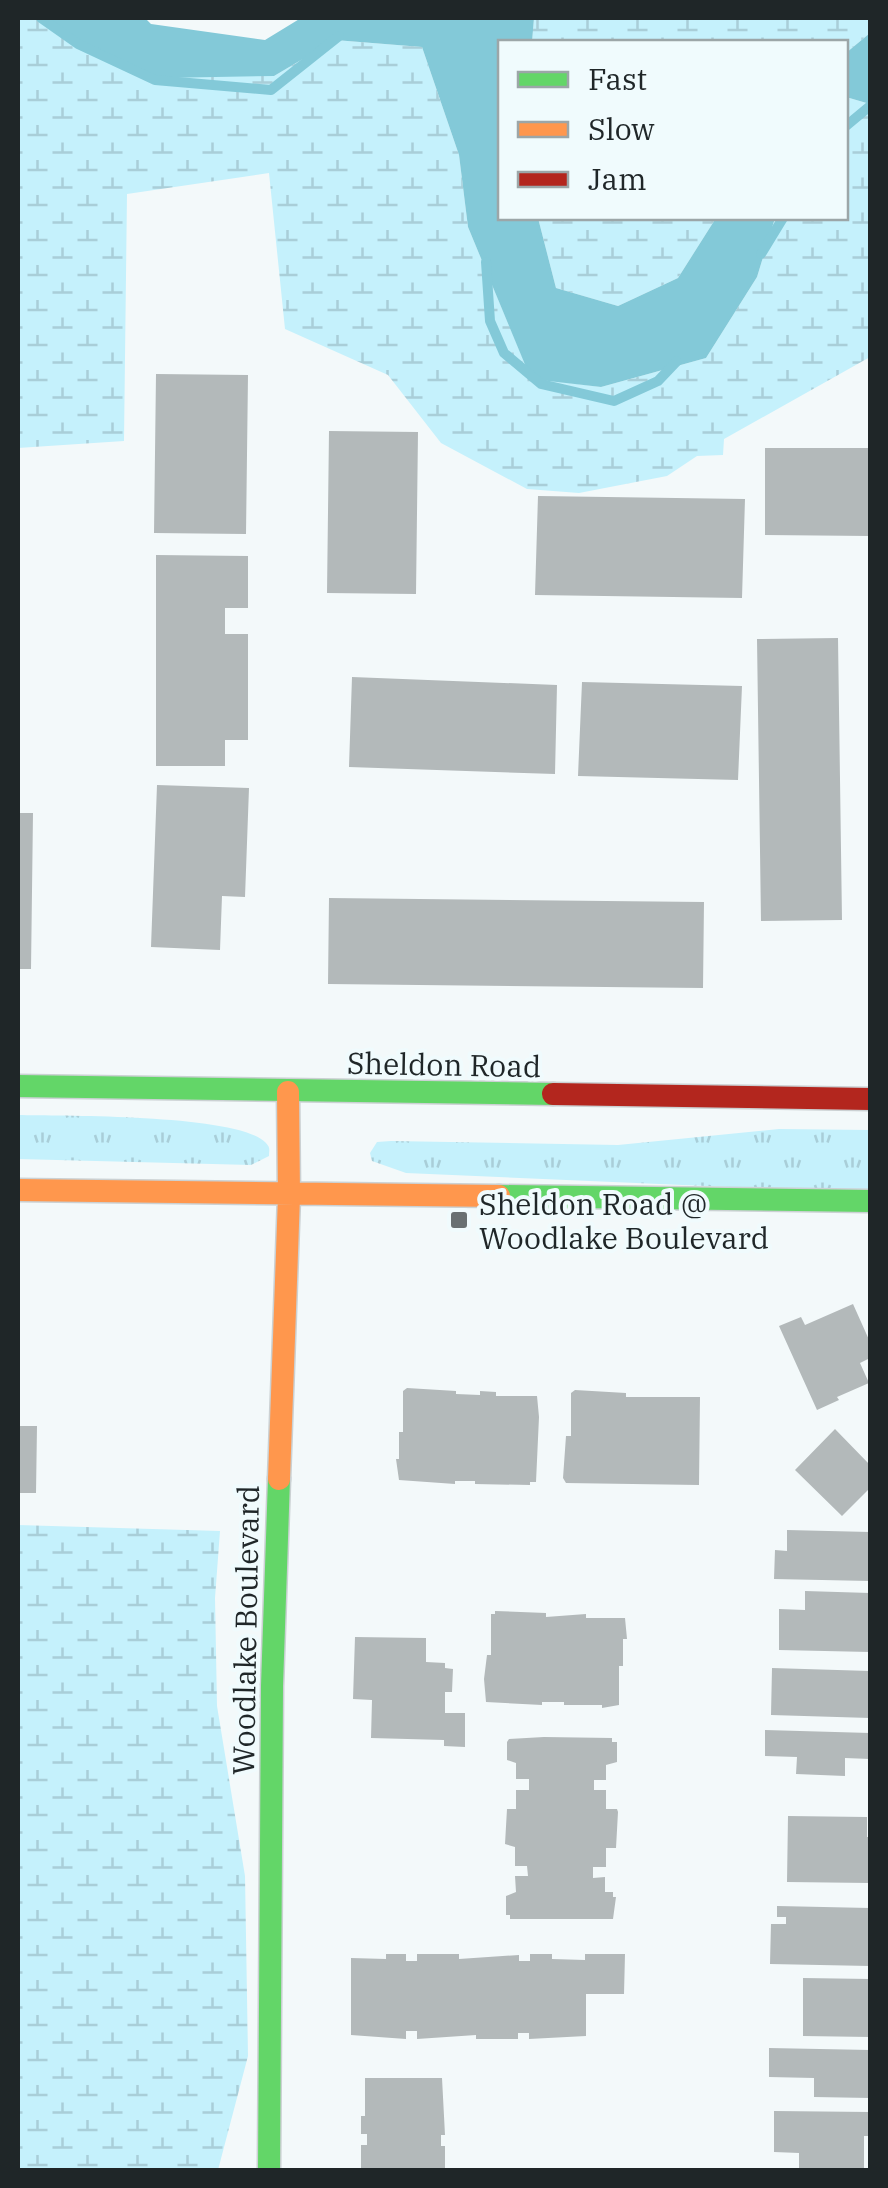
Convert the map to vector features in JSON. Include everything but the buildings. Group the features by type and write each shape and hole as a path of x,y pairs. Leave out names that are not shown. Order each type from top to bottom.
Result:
{"main road":[{"name":"Sheldon Road","path":"18,1086 870,1099"},
{"name":"Woodlake Boulevard","path":"270,2170 272,1686 289,1196 288,1092"},
{"path":"18,1190 870,1201"}],"green space":[{"path":"18,18 37,18 90,51 274,76 335,40 422,47 459,155 468,227 531,378 601,387 706,358 757,277 774,220 848,220 848,98 870,104 870,357 724,439 723,455 697,456 667,476 579,493 527,489 441,443 388,375 285,329 269,173 127,194 124,441 18,448"},
{"path":"534,18 870,18 870,33 848,51 848,40 532,40"},
{"path":"539,220 715,220 678,278 618,306 556,288"},
{"path":"18,1115 148,1118 220,1126 265,1142 269,1156 251,1165 18,1159"},
{"path":"779,1129 870,1130 870,1193 406,1173 372,1161 370,1153 377,1142 391,1141 618,1145"},
{"path":"18,1525 220,1531 215,1598 217,1706 245,1876 248,2056 218,2170 18,2170"}],"shaded area":[{"path":"37,18 145,18 151,24 265,40 301,18 534,18 532,40 498,40 498,220 539,220 556,288 618,306 678,278 715,220 774,220 757,277 706,358 601,387 531,379 468,227 459,155 422,47 335,40 274,76 160,78 90,51"},
{"path":"870,33 870,104 848,98 848,51"}],"waterway":[{"path":"41,18 78,44 155,80 271,90 339,36"},
{"path":"848,124 870,106"},
{"path":"761,254 782,220"},
{"path":"486,262 490,321 504,353 541,384 614,401 658,381 677,361"}],"traffic: fast":[{"path":"18,1086 553,1094"},
{"path":"499,1196 870,1201"},
{"path":"269,2170 272,1686 279,1479"}],"traffic: slow":[{"path":"279,1479 289,1196 288,1092"},
{"path":"18,1190 499,1196"}],"traffic: jam":[{"path":"553,1094 870,1099"}],"place":[{"name":"Sheldon Road @ Woodlake Boulevard","path":"459,1220"}]}
